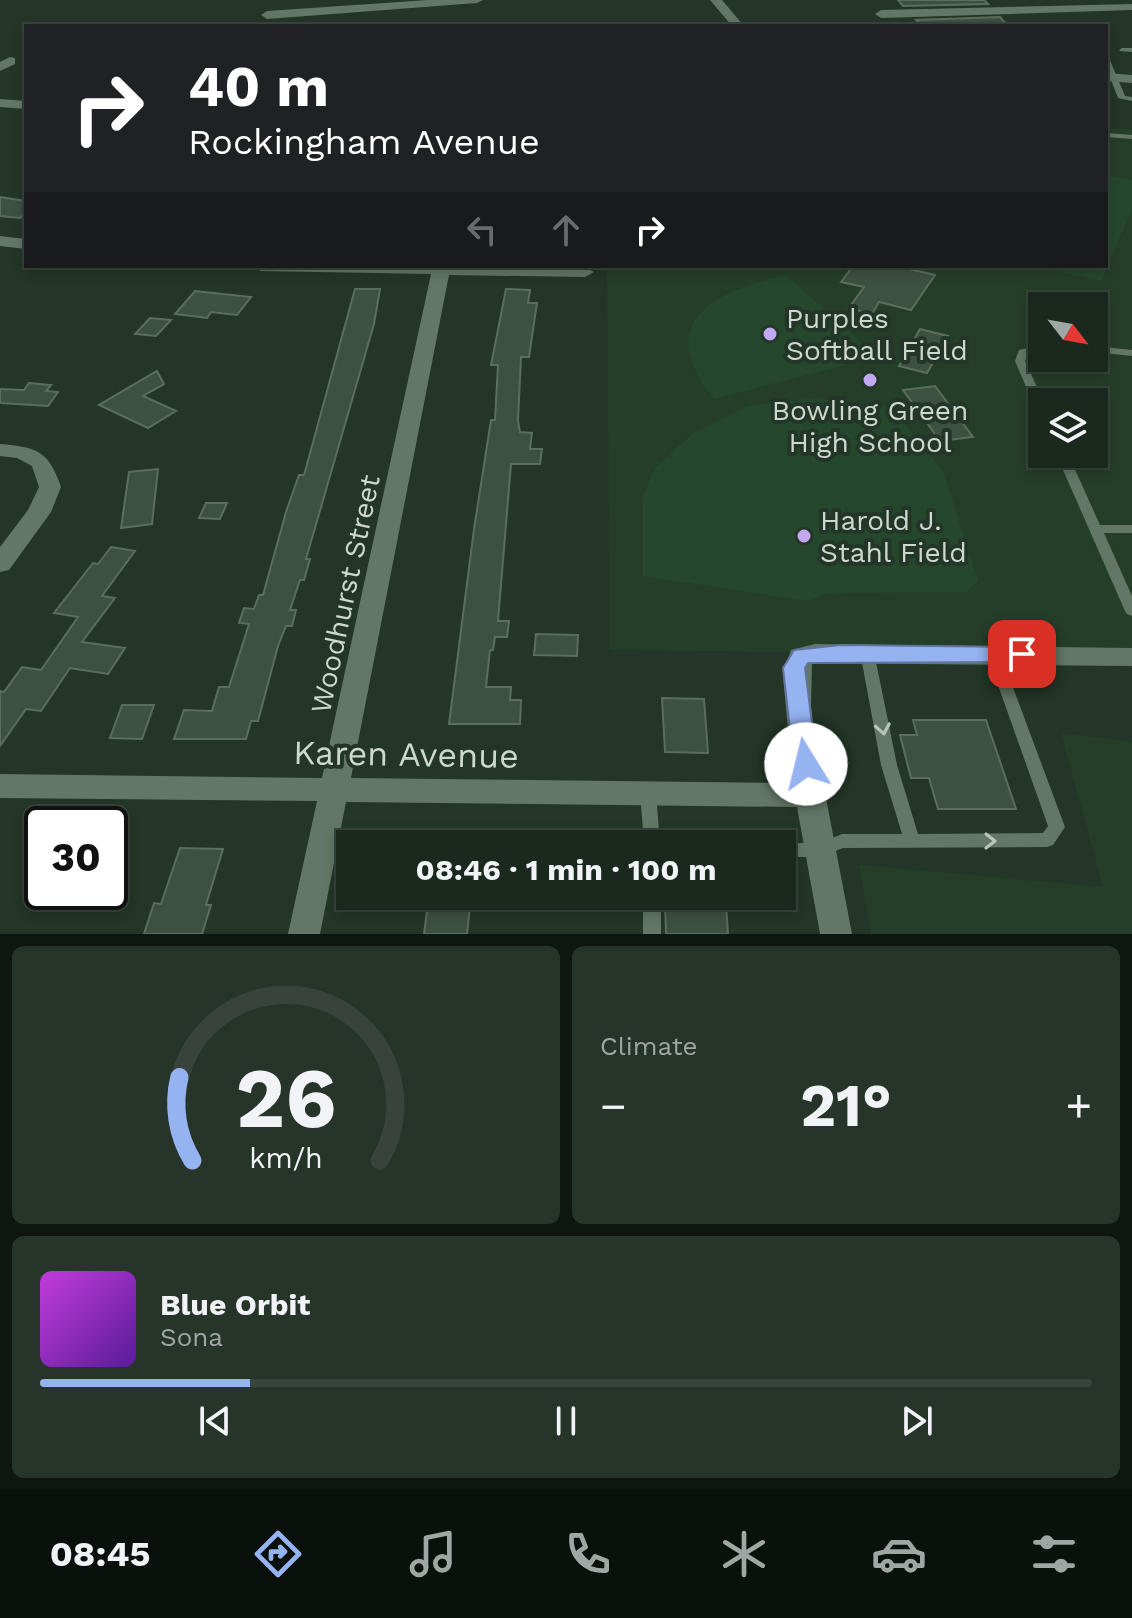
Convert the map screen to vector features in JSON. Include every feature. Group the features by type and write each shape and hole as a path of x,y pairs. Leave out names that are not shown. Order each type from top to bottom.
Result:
{"street":[{"path":"268,0 268,21 477,0"},
{"path":"716,0 736,24"},
{"path":"892,24 878,10 1132,7"},
{"path":"0,103 24,105"},
{"path":"0,241 24,244"},
{"path":"441,268 585,272"},
{"name":"Woodhurst Street","path":"304,934 441,268"},
{"path":"0,450 22,452 42,463 50,487 39,512 0,564"},
{"path":"836,934 796,697 794,668 800,657 815,653 867,652 1132,657"},
{"name":"Karen Avenue","path":"0,786 811,795"}],"lane":[{"path":"1122,50 1132,50"},
{"path":"1108,60 1123,79 1122,98 1132,99"},
{"path":"1108,135 1132,137"},
{"path":"1108,350 1132,353"},
{"path":"1028,351 1023,352 1020,361 1032,388"},
{"path":"1068,468 1132,611"},
{"path":"1095,529 1132,529"},
{"path":"867,652 889,765 912,841"},
{"path":"796,850 821,850 842,841 1047,840 1057,827 994,654"},
{"path":"648,792 651,830"},
{"path":"652,910 652,934"}],"shaded area":[{"name":"Bowling Green High School","path":"1108,128 1132,130 1132,656 610,650 607,268 1108,268"},
{"path":"1108,175 1132,180 1132,209 1108,265"},
{"path":"1044,268 1107,268 1101,281"},
{"name":"Purples Softball Field","path":"786,275 872,352 869,359 714,399 696,372 689,349 691,330 700,314 715,301 736,290"},
{"name":"Harold J. Stahl Field","path":"811,398 891,407 943,471 978,580 967,592 828,593 809,601 643,576 643,497 654,469 692,434 748,406"},
{"path":"1061,733 1132,742 1132,934 871,934 859,865 1103,887"}],"building":[{"path":"898,0 984,0 988,4 903,6"},
{"path":"1000,17 1006,24 921,24 916,20"},
{"path":"0,197 24,201 24,214 20,218 0,216"},
{"path":"852,268 905,268 935,275 911,310 879,302 872,314 849,308 864,287 841,282"},
{"path":"355,289 380,289 374,324 306,559 310,559 304,580 300,580 290,610 296,610 292,626 286,626 278,646 258,721 251,721 246,739 174,739 184,710 212,711 219,687 229,687 249,624 239,623 244,608 254,609 259,595 263,595 286,512 299,475 304,475"},
{"path":"506,289 530,290 528,303 537,303 529,357 521,357 518,421 520,432 532,433 530,449 542,449 540,464 511,464 498,621 509,621 507,637 495,637 493,650 490,650 486,687 511,687 510,700 521,700 520,724 449,724 474,529 491,420 495,420 498,365 491,365"},
{"path":"195,291 251,297 237,315 211,312 207,318 175,314"},
{"path":"150,318 171,320 156,336 135,334"},
{"path":"920,329 948,336 927,373 899,366"},
{"path":"157,371 164,384 143,396 176,411 148,428 99,405"},
{"path":"29,383 51,385 46,391 58,392 48,406 0,403 0,389 24,390"},
{"path":"935,386 973,437 940,441 903,390"},
{"path":"158,469 152,524 121,528 129,472"},
{"path":"206,503 227,503 220,519 199,518"},
{"path":"111,547 135,551 102,596 115,598 82,642 125,648 108,674 70,668 41,711 26,709 0,746 0,691 4,692 22,667 41,670 78,617 54,613 93,563 98,564"},
{"path":"536,634 578,635 577,656 534,655"},
{"path":"662,698 704,699 708,753 665,752"},
{"path":"122,705 154,705 142,739 110,738"},
{"path":"913,720 986,720 1016,809 938,809 929,778 911,778 900,735 917,735"},
{"path":"180,848 223,849 206,905 211,905 202,934 144,934 154,903 161,904"},
{"path":"427,910 470,910 467,934 424,934"},
{"path":"665,910 726,910 728,934 666,934"}],"place":[{"name":"Purples Softball Field","path":"770,334"},
{"name":"Bowling Green High School","path":"870,380"},
{"name":"Harold J. Stahl Field","path":"804,536"}],"route":[{"path":"806,764 794,668 801,656 841,652 1022,654"}]}
